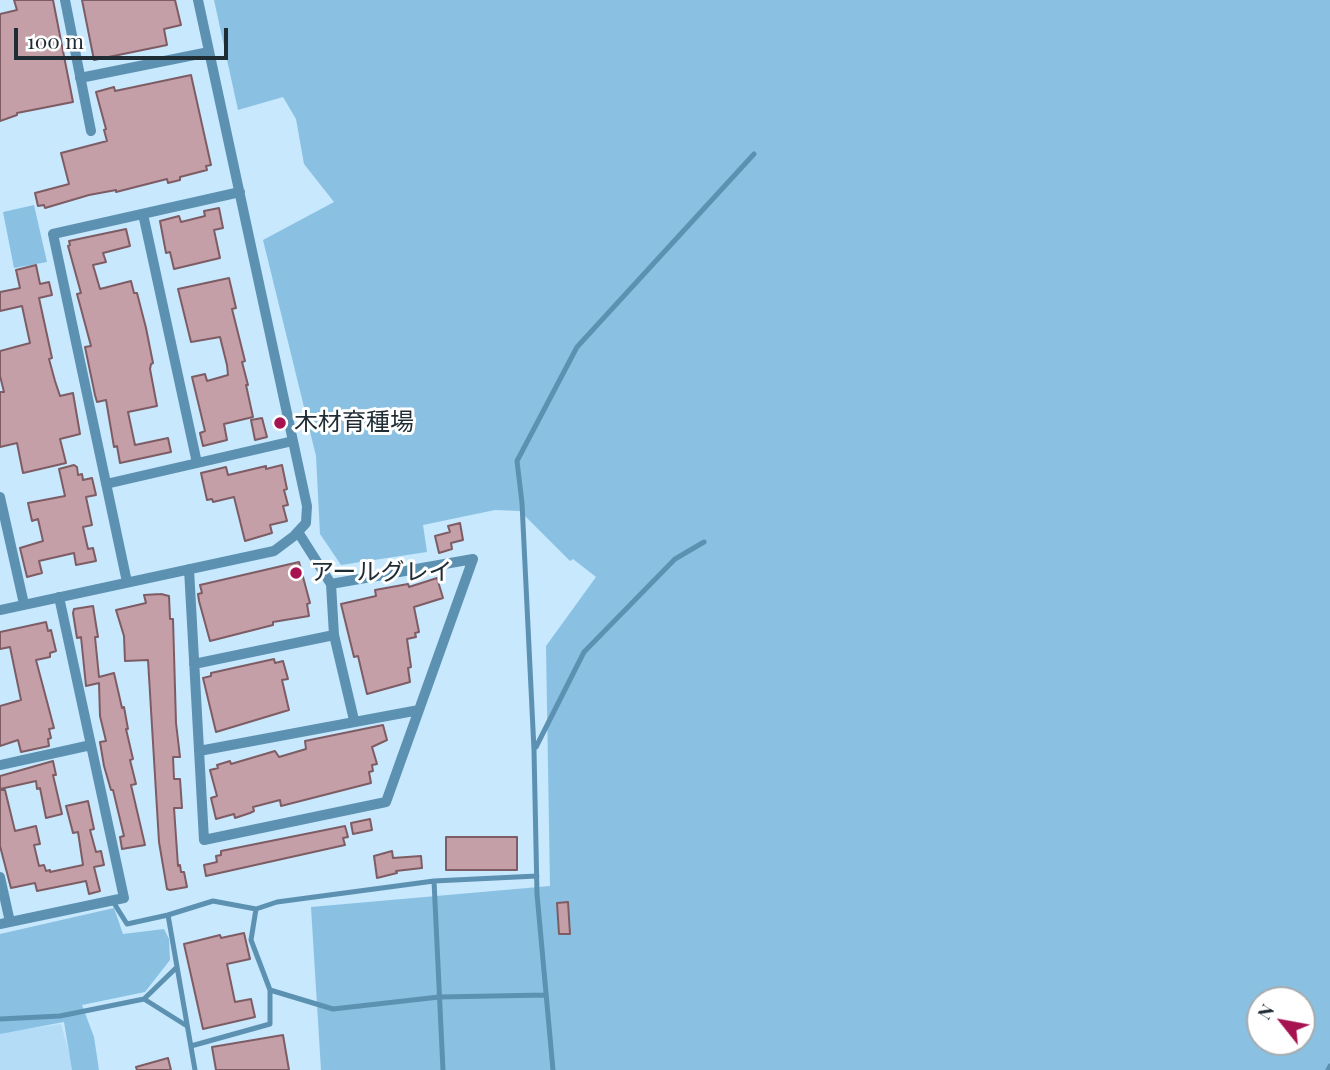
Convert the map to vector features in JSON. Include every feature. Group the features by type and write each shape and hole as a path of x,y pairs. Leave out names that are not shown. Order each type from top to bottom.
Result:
{"street":[{"path":"65,0 91,131"},
{"path":"0,610 274,551 306,523 307,506 198,0"},
{"path":"80,78 209,52"},
{"path":"127,582 52,234 240,192"},
{"path":"143,214 197,463"},
{"path":"106,484 293,441"},
{"path":"0,497 24,604"},
{"path":"298,532 331,584 334,635 354,720"},
{"path":"189,569 204,840 386,802 473,559 331,584"},
{"path":"0,877 5,923 124,898 59,597"},
{"path":"194,664 334,635"},
{"path":"199,751 419,710"},
{"path":"0,765 91,745"}],"lane":[{"path":"553,1070 537,876 534,750 522,503 517,461 577,347 754,154"},
{"path":"534,750 584,652 675,559 704,542"},
{"path":"112,900 127,924 214,901 256,909 277,902 434,881 537,876"},
{"path":"434,881 443,1070"},
{"path":"191,1046 270,1024 270,990 251,940 256,909"},
{"path":"168,915 195,1070"},
{"path":"0,1019 60,1016 144,999 177,967"},
{"path":"270,990 333,1009 439,997 546,995"},
{"path":"144,999 187,1026"}],"shaded area":[{"path":"214,0 1330,0 1330,1070 321,1070 311,907 550,886 546,646 596,577 573,559 570,561 520,511 495,510 423,525 427,552 341,565 320,534 316,456 263,240 334,202 304,164 296,119 283,97 238,110"},
{"path":"34,205 47,262 14,268 3,212"},
{"path":"114,908 123,934 164,929 169,939 170,960 145,992 82,1005 94,1037 99,1070 72,1070 64,1022 0,1034 0,934"},
{"path":"61,1024 74,1070 0,1070 0,1033"}],"building":[{"path":"14,0 53,0 73,102 17,113 0,121 0,14 17,10"},
{"path":"82,0 175,0 181,25 164,29 167,45 94,60"},
{"path":"191,75 211,165 206,166 207,170 168,183 167,179 116,192 89,195 45,208 44,205 38,206 35,193 69,184 61,153 107,141 96,92 114,87 115,91"},
{"path":"219,208 223,228 214,230 220,258 174,269 170,252 166,253 160,221 179,216 181,222 205,216 204,211"},
{"path":"126,229 130,246 103,253 106,262 93,265 100,289 131,281 146,328 157,406 128,412 135,445 168,438 171,452 120,463 117,446 114,447 106,400 97,402 95,395 85,347 91,346 77,294 81,293 68,246 69,241"},
{"path":"36,265 40,284 49,282 52,295 39,298 52,358 49,359 60,396 73,393 80,434 60,439 66,463 23,473 17,443 0,447 0,392 4,392 0,376 0,351 30,343 22,306 0,311 0,292 20,288 16,270"},
{"path":"229,278 236,308 232,309 245,361 242,362 253,417 224,424 227,440 203,446 200,433 205,431 192,377 205,374 207,381 228,375 227,365 220,337 191,342 178,289"},
{"path":"262,418 267,437 255,440 251,420"},
{"path":"74,465 78,475 82,474 83,480 92,478 96,495 86,497 92,525 83,527 88,549 93,548 96,561 76,565 74,553 39,561 42,573 27,577 20,548 43,541 38,519 32,521 28,503 65,496 59,469"},
{"path":"282,465 287,489 284,490 288,505 283,506 287,521 270,525 272,533 245,541 234,497 213,502 212,499 207,500 201,473 226,467 228,475"},
{"path":"460,523 463,540 451,543 452,549 439,553 435,536 450,532 448,526"},
{"path":"299,562 310,603 307,604 309,616 273,622 273,625 210,641 199,601 198,594 202,593 200,585"},
{"path":"437,578 443,598 414,607 419,632 415,633 416,637 407,639 410,682 367,694 358,656 354,657 341,604 376,596 375,590 408,584 409,587"},
{"path":"144,595 169,596 170,619 173,619 176,723 180,757 173,757 174,779 180,779 182,808 174,808 178,866 180,865 181,872 184,872 187,887 170,890 167,889 159,842 148,660 125,661 124,636 116,610 146,603"},
{"path":"93,606 98,637 95,637 99,677 114,673 122,708 124,707 133,759 130,760 136,784 131,785 145,845 122,849 120,837 124,836 100,742 106,741 100,716 99,683 86,686 81,637 77,638 73,613 74,609"},
{"path":"46,622 48,631 51,630 56,651 50,653 50,657 36,660 54,728 49,729 49,746 21,752 18,740 0,746 0,706 21,700 10,647 0,649 0,632"},
{"path":"274,659 275,663 283,661 288,679 282,680 289,710 216,732 203,678 211,676 211,673"},
{"path":"383,725 387,740 372,747 377,764 372,765 373,771 369,772 371,783 281,806 280,800 253,807 254,811 235,818 234,814 216,819 211,798 217,796 210,770 218,768 217,765 230,761 231,764 275,751 279,757 306,749 305,741"},
{"path":"53,761 56,775 53,775 62,814 46,818 36,781 0,789 0,776"},
{"path":"0,790 5,790 15,831 36,826 40,844 34,845 39,866 44,865 46,871 50,872 83,865 78,832 73,833 66,806 88,801 94,829 90,830 96,852 101,851 104,865 94,867 100,891 89,894 86,881 37,891 35,883 11,888 0,846"},
{"path":"370,819 372,830 353,834 351,823"},
{"path":"345,826 348,837 343,838 345,845 206,876 204,865 217,862 216,856 221,855 221,851"},
{"path":"446,837 517,837 517,870 446,870"},
{"path":"392,851 393,858 421,856 422,868 396,871 397,873 377,878 374,856"},
{"path":"568,902 570,934 559,934 557,903"},
{"path":"244,933 250,959 227,964 235,1002 251,999 255,1017 203,1029 184,944 220,935 221,938"},
{"path":"283,1035 289,1070 216,1070 212,1047"},
{"path":"168,1058 171,1070 137,1070 136,1067"}],"place":[{"name":"木材育種場","path":"280,423"},
{"name":"アールグレイ","path":"296,573"}]}
